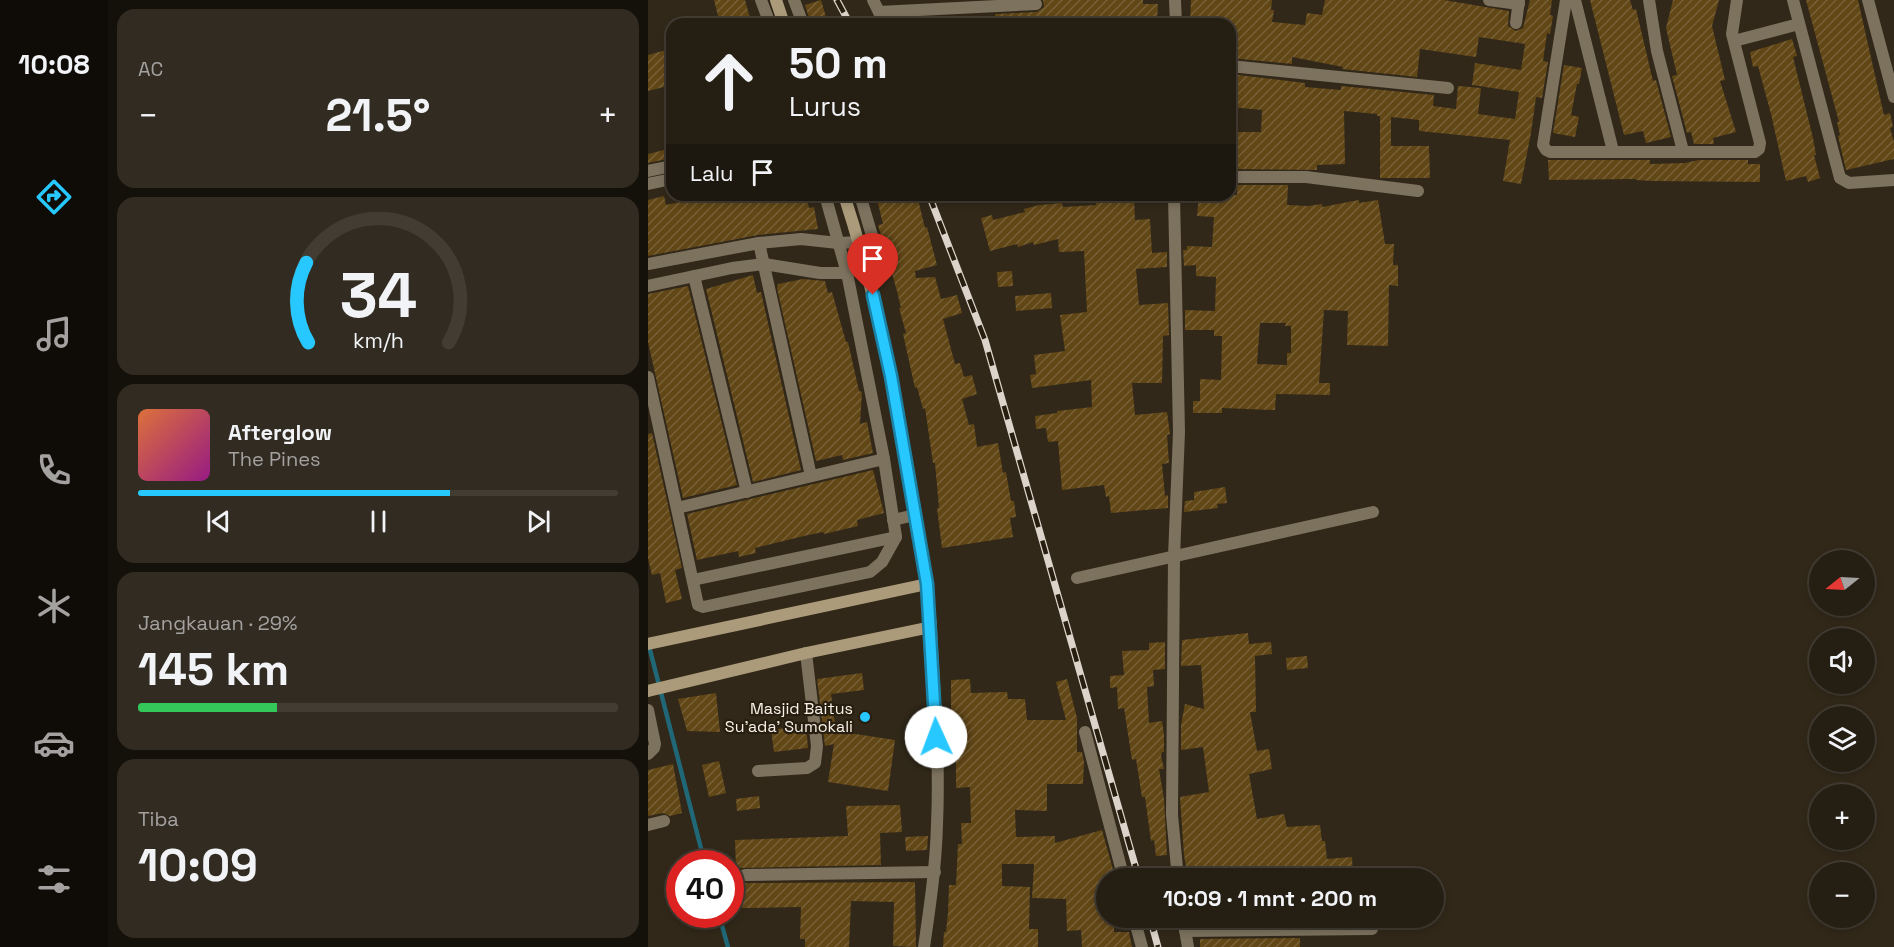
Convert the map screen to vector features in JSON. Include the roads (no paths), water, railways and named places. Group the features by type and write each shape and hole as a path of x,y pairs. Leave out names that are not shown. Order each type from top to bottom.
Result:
{"main road":[{"path":"776,0 782,18"},
{"path":"653,689 806,653 931,627 927,584 891,376 860,242 846,201"},
{"path":"648,644 927,584"}],"street":[{"path":"761,0 768,18"},
{"path":"794,0 801,18"},
{"path":"873,0 882,18"},
{"path":"1175,0 1176,18"},
{"path":"1489,0 1519,2 1516,23"},
{"path":"1566,0 1544,148 1550,152 1755,152 1759,149 1760,143 1734,41 1733,20 1737,0"},
{"path":"1575,0 1613,151"},
{"path":"1649,0 1657,51 1683,151"},
{"path":"1793,0 1840,178 1849,183 1894,180"},
{"path":"1868,0 1894,98"},
{"path":"879,12 1036,4"},
{"path":"1734,41 1799,24"},
{"path":"1236,67 1448,88"},
{"path":"648,171 666,167"},
{"path":"1236,177 1305,177 1354,181 1418,191"},
{"path":"648,184 666,180"},
{"path":"648,377 698,605 704,607 870,572 882,562 896,537 884,459 847,273 827,201"},
{"path":"863,201 873,239 863,255"},
{"path":"1173,201 1179,432 1174,557 1172,815 1177,868"},
{"path":"648,264 759,243 801,239 838,243 860,242"},
{"path":"759,243 811,476"},
{"path":"648,286 764,264 820,273 847,273"},
{"path":"694,276 747,492"},
{"path":"678,508 884,459"},
{"path":"1077,578 1373,512"},
{"path":"893,520 915,515"},
{"path":"693,580 896,537"},
{"path":"924,947 935,872 937,778 931,627"},
{"path":"758,771 807,768 815,763 817,746 806,653"},
{"path":"648,710 654,744 648,754"},
{"path":"1085,732 1121,868"},
{"path":"648,825 664,821"},
{"path":"745,875 935,872"},
{"path":"1137,928 1142,947"},
{"path":"1185,928 1188,947"}],"waterway":[{"path":"649,646 701,850"},
{"path":"723,928 728,947"}],"railway":[{"path":"837,0 847,18"},
{"path":"931,201 985,340 1136,868"},
{"path":"1153,928 1158,947"}],"place":[{"name":"Masjid Baitus Su'ada' Sumokali","path":"865,717"}]}
